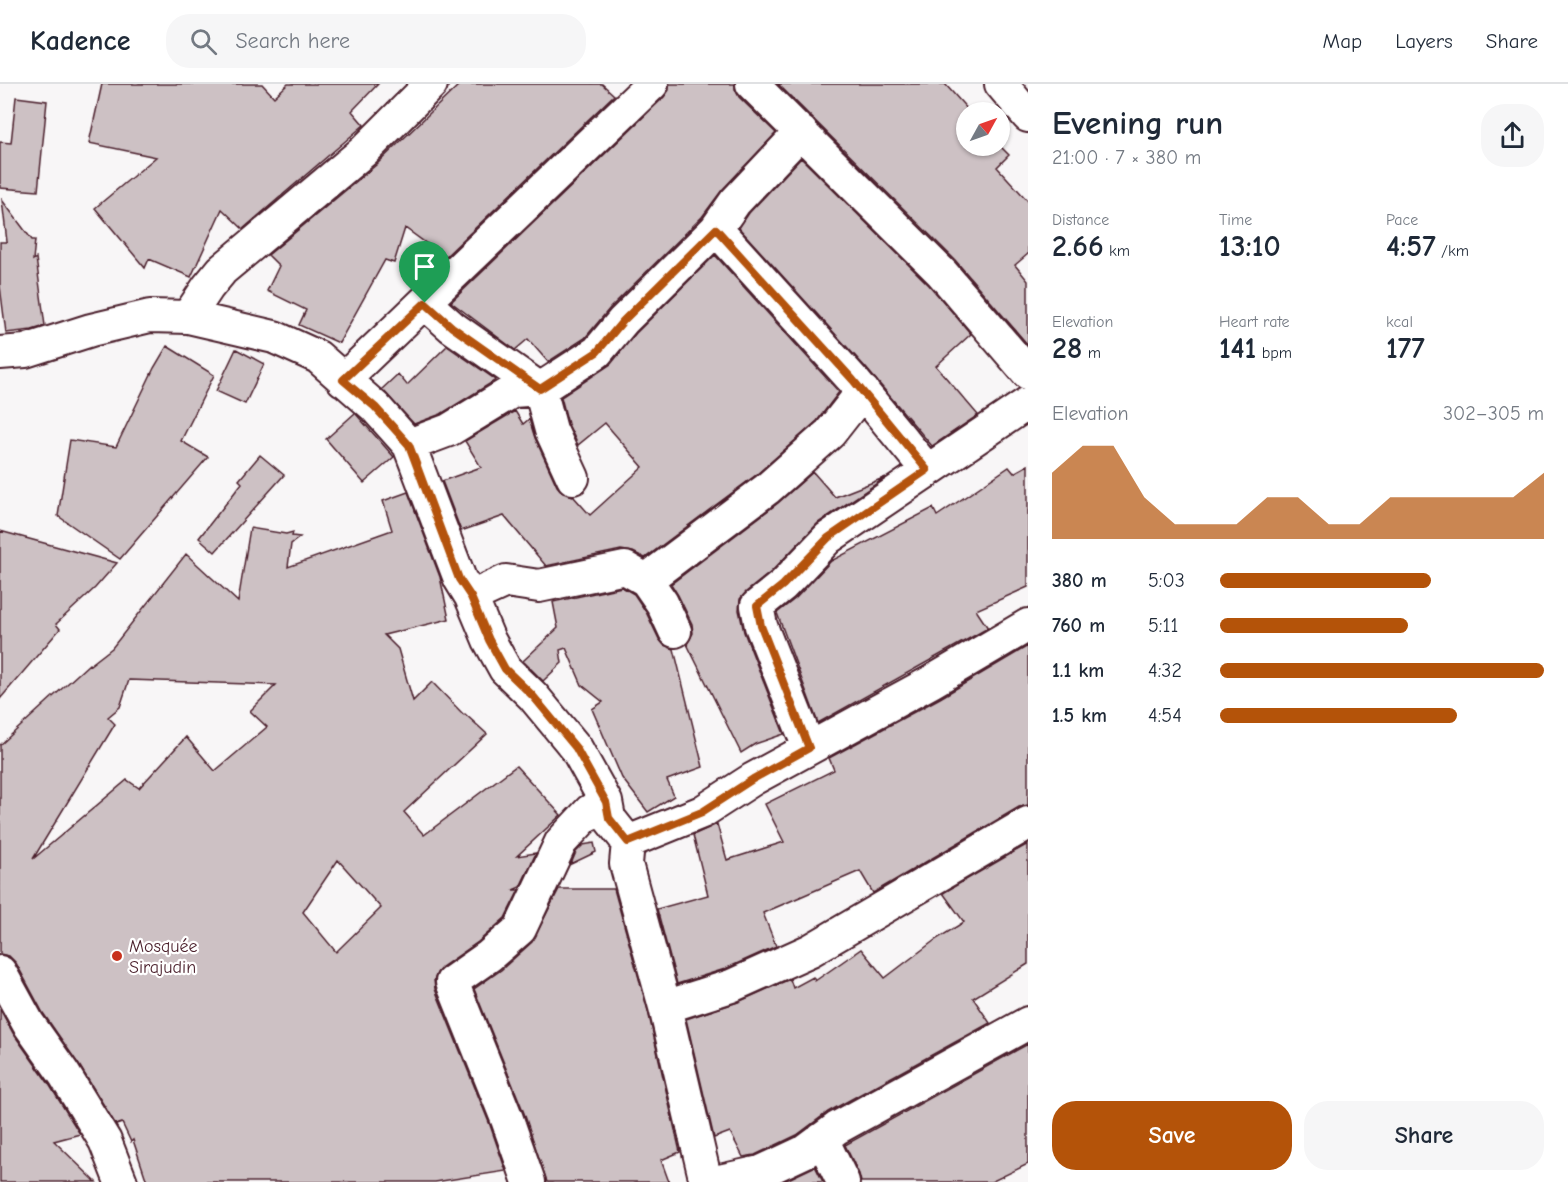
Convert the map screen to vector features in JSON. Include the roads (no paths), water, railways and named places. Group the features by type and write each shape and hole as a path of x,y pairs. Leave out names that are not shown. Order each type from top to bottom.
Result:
{"street":[{"path":"188,317 222,270 364,151 431,84"},
{"path":"343,380 652,84"},
{"path":"752,84 942,273 1028,373"},
{"path":"1001,84 1028,116"},
{"path":"409,445 449,430 513,391 540,389 597,352 623,321 716,229 735,202 801,132"},
{"path":"716,229 863,391 927,470"},
{"path":"425,303 452,327 540,389 551,430 573,478"},
{"path":"0,353 25,351 91,330 150,316 188,317 274,337 318,357 375,407 409,445 459,579 471,597 489,640 505,669 533,696 576,748 606,802 609,818 628,842 626,864 665,1007 706,1182"},
{"path":"646,580 776,482 830,433 863,391"},
{"path":"809,748 761,626 757,606 783,585 828,538 1028,403"},
{"path":"471,597 506,581 539,586 625,568 646,580 662,603 675,632"},
{"path":"628,842 702,812 753,779 931,682 1028,625"},
{"path":"529,1182 507,1119 452,982 489,957 520,929 561,842 590,811 606,802"},
{"path":"665,1007 731,986 811,950 1028,823"},
{"path":"0,972 28,1023 64,1074 105,1141 122,1182"},
{"path":"715,1182 761,1172 806,1151 848,1122 1028,1023"},
{"path":"822,1139 843,1182"}],"place":[{"name":"Mosquée Sirajudin","path":"117,956"}]}
